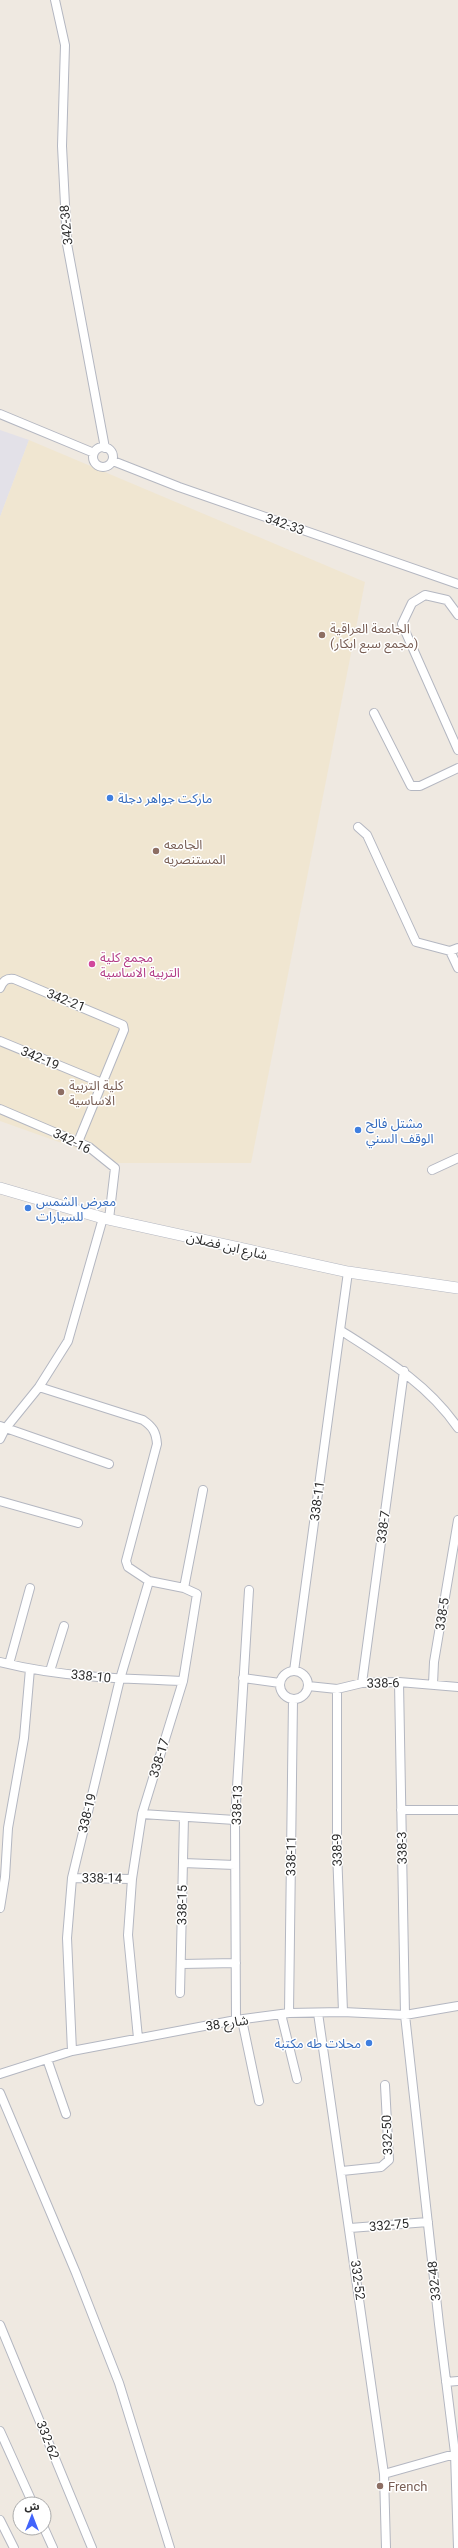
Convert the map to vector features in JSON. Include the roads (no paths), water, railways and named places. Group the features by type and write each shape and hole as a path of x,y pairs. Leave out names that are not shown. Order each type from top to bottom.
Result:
{"street":[{"name":"342-38","path":"55,0 65,45 62,146 67,244 105,448"},
{"path":"0,414 94,453"},
{"path":"99,448 105,448 113,454 113,461 105,467 99,466 93,459 94,453 99,448"},
{"name":"342-33","path":"113,461 179,487 458,584"},
{"path":"458,615 447,600 425,595 412,603 402,624 458,750"},
{"path":"374,713 411,786 420,786 458,768"},
{"path":"358,827 364,830 368,835 416,942 454,950 458,968"},
{"name":"342-21","path":"0,988 2,982 7,978 14,979 123,1024 124,1030 102,1083"},
{"name":"342-19","path":"0,1041 102,1083"},
{"path":"78,1142 102,1083"},
{"name":"342-16","path":"0,1109 78,1142 115,1168 106,1219"},
{"path":"432,1170 458,1158"},
{"name":"شارع ابن فضلان","path":"0,1188 106,1219 348,1272 458,1288"},
{"path":"0,1439 3,1427 39,1387 68,1341 106,1219"},
{"name":"338-11","path":"294,1671 348,1272"},
{"path":"340,1330 404,1371 439,1403 458,1428"},
{"name":"338-7","path":"362,1683 404,1371"},
{"path":"39,1387 143,1420 152,1427 156,1433 157,1444 126,1561 128,1567 149,1581 184,1588 203,1490"},
{"path":"3,1427 109,1464"},
{"path":"0,1501 78,1523"},
{"name":"338-5","path":"433,1684 434,1662 458,1520"},
{"name":"338-19","path":"72,2051 68,1938 72,1878 120,1679 149,1581"},
{"path":"9,1664 30,1588"},
{"name":"338-17","path":"138,2038 128,1935 132,1879 142,1814 183,1681 197,1594 184,1588"},
{"name":"338-13","path":"248,1590 236,1820 236,1963 239,2020 259,2101"},
{"path":"50,1671 64,1626"},
{"name":"338-10","path":"0,1662 30,1669 120,1679 183,1681"},
{"path":"0,1908 5,1877 8,1828 24,1738 30,1669"},
{"path":"294,1671 303,1674 308,1686 304,1694 293,1699 282,1692 280,1683 287,1673 294,1671"},
{"path":"243,1678 280,1683"},
{"name":"338-6","path":"308,1686 337,1689 362,1683 398,1682 458,1687"},
{"name":"338-3","path":"398,1682 405,2015"},
{"name":"338-9","path":"337,1689 337,1850 343,2012"},
{"name":"338-11","path":"293,1699 285,2014 297,2079"},
{"path":"401,1810 458,1810"},
{"path":"142,1814 236,1820"},
{"name":"338-15","path":"180,1994 182,1964 184,1817"},
{"path":"183,1863 236,1865"},
{"name":"338-14","path":"72,1878 132,1879"},
{"path":"182,1964 236,1963"},
{"name":"شارع 38","path":"0,2074 72,2051 239,2020 285,2014 343,2012 405,2015 458,2006"},
{"name":"332-52","path":"318,2013 342,2171 384,2474 386,2548"},
{"name":"332-48","path":"405,2015 446,2382 457,2453 458,2548"},
{"path":"47,2059 66,2114"},
{"name":"332-50","path":"342,2171 381,2167 389,2160 385,2085"},
{"path":"0,2093 76,2273 119,2383 170,2548"},
{"name":"332-75","path":"350,2228 428,2222"},
{"name":"332-62","path":"0,2325 92,2548"},
{"path":"446,2382 458,2381"},
{"path":"0,2431 29,2496"},
{"path":"384,2474 457,2453"},
{"path":"0,2520 14,2548"},
{"path":"48,2536 53,2548"}],"place":[{"name":"الجامعة العراقية (مجمع سبع ابكار)","path":"322,635"},
{"name":"ماركت جواهر دجلة","path":"110,798"},
{"name":"الجامعه المستنصريه","path":"156,851"},
{"name":"مجمع كلية التربية الاساسية","path":"92,964"},
{"name":"كلية التربية الاساسية","path":"61,1092"},
{"name":"مشتل فالح الوقف السني","path":"358,1130"},
{"name":"معرض الشمس للسيارات","path":"28,1208"},
{"name":"محلات طه مكتبة","path":"369,2043"},
{"name":"French","path":"380,2486"}]}
